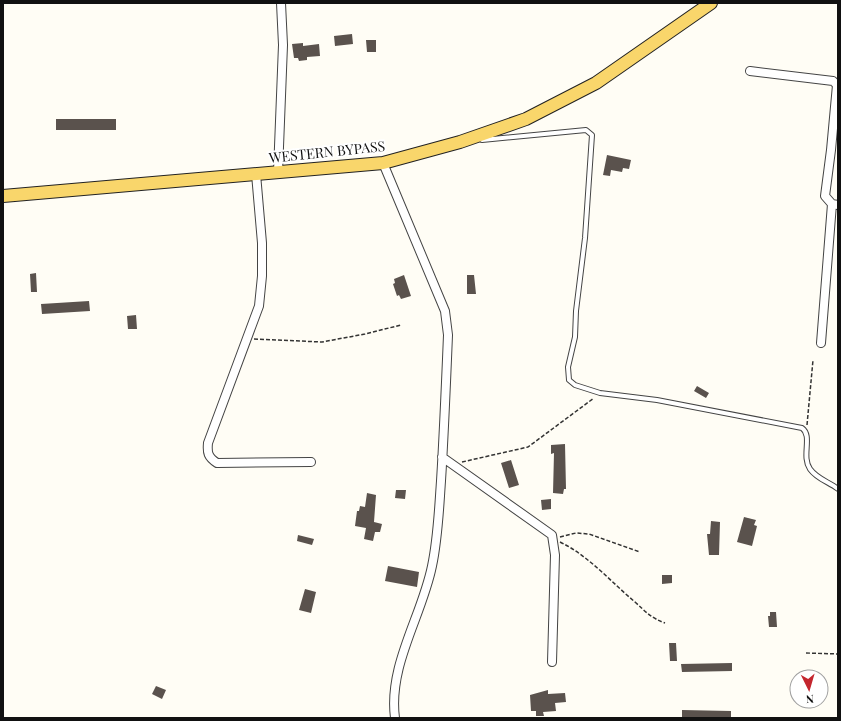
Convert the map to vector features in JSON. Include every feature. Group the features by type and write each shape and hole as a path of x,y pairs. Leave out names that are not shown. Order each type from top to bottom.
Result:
{"main road":[{"name":"WESTERN BYPASS","path":"3,196 383,163 460,142 526,118 596,83 711,3"}],"street":[{"path":"278,172 282,45 281,3"},
{"path":"750,71 833,82 837,85 825,196 835,205 821,343"},
{"path":"383,163 444,311 448,335 437,540 428,586 408,639 399,673 394,699 395,718"},
{"path":"256,174 262,243 262,276 259,306 248,339 208,443 207,451 210,458 217,463 312,462"},
{"path":"442,457 547,530 554,539 555,555 552,662"}],"lane":[{"path":"460,142 586,130 592,135 593,140 582,274 576,311 575,337 568,367 570,380 575,385 600,393 657,400 793,425 802,428 806,431 806,458 808,465 817,476 838,489"}],"path":[{"path":"248,339 322,342 365,334 401,325"},
{"path":"806,431 814,360"},
{"path":"453,464 528,447 600,393"},
{"path":"554,539 576,533 589,534 640,552"},
{"path":"554,539 572,547 653,619 665,623"},
{"path":"806,653 838,654"}],"building":[{"path":"352,34 353,44 335,46 334,36"},
{"path":"366,40 376,40 376,52 367,52"},
{"path":"303,43 303,46 319,44 320,56 307,57 307,60 299,61 298,58 294,58 292,44"},
{"path":"56,119 116,119 116,130 56,130"},
{"path":"607,155 631,160 629,169 623,168 622,172 611,170 610,176 603,175"},
{"path":"36,273 37,292 31,292 30,274"},
{"path":"404,275 411,296 401,299 399,295 397,296 393,284 395,283 394,279"},
{"path":"467,275 474,275 476,294 467,294"},
{"path":"89,301 90,311 42,314 41,304"},
{"path":"136,315 137,329 128,329 127,316"},
{"path":"697,386 709,393 706,398 694,391"},
{"path":"565,444 566,489 564,489 563,494 553,493 554,453 551,454 551,445"},
{"path":"511,460 519,485 509,488 501,463"},
{"path":"396,490 406,490 405,499 395,498"},
{"path":"367,493 376,495 374,522 382,524 380,532 375,532 373,541 364,539 366,528 355,526 357,511 359,511 360,506 365,507"},
{"path":"551,499 551,509 542,510 541,500"},
{"path":"744,517 756,520 754,525 757,526 752,546 737,542"},
{"path":"711,521 720,522 719,555 709,555 707,534 710,534"},
{"path":"298,535 314,539 312,545 297,541"},
{"path":"388,566 419,572 417,587 385,581"},
{"path":"662,575 672,575 672,583 662,584"},
{"path":"305,589 316,592 311,613 299,610"},
{"path":"770,612 776,612 777,627 769,627 768,616 770,616"},
{"path":"669,643 676,643 677,661 670,661"},
{"path":"732,663 732,671 682,672 681,664"},
{"path":"156,686 166,690 162,699 152,694"},
{"path":"548,690 548,694 565,693 566,702 555,703 556,711 543,712 544,716 536,716 536,711 531,711 530,695"},
{"path":"682,710 731,711 731,718 682,718"}]}
